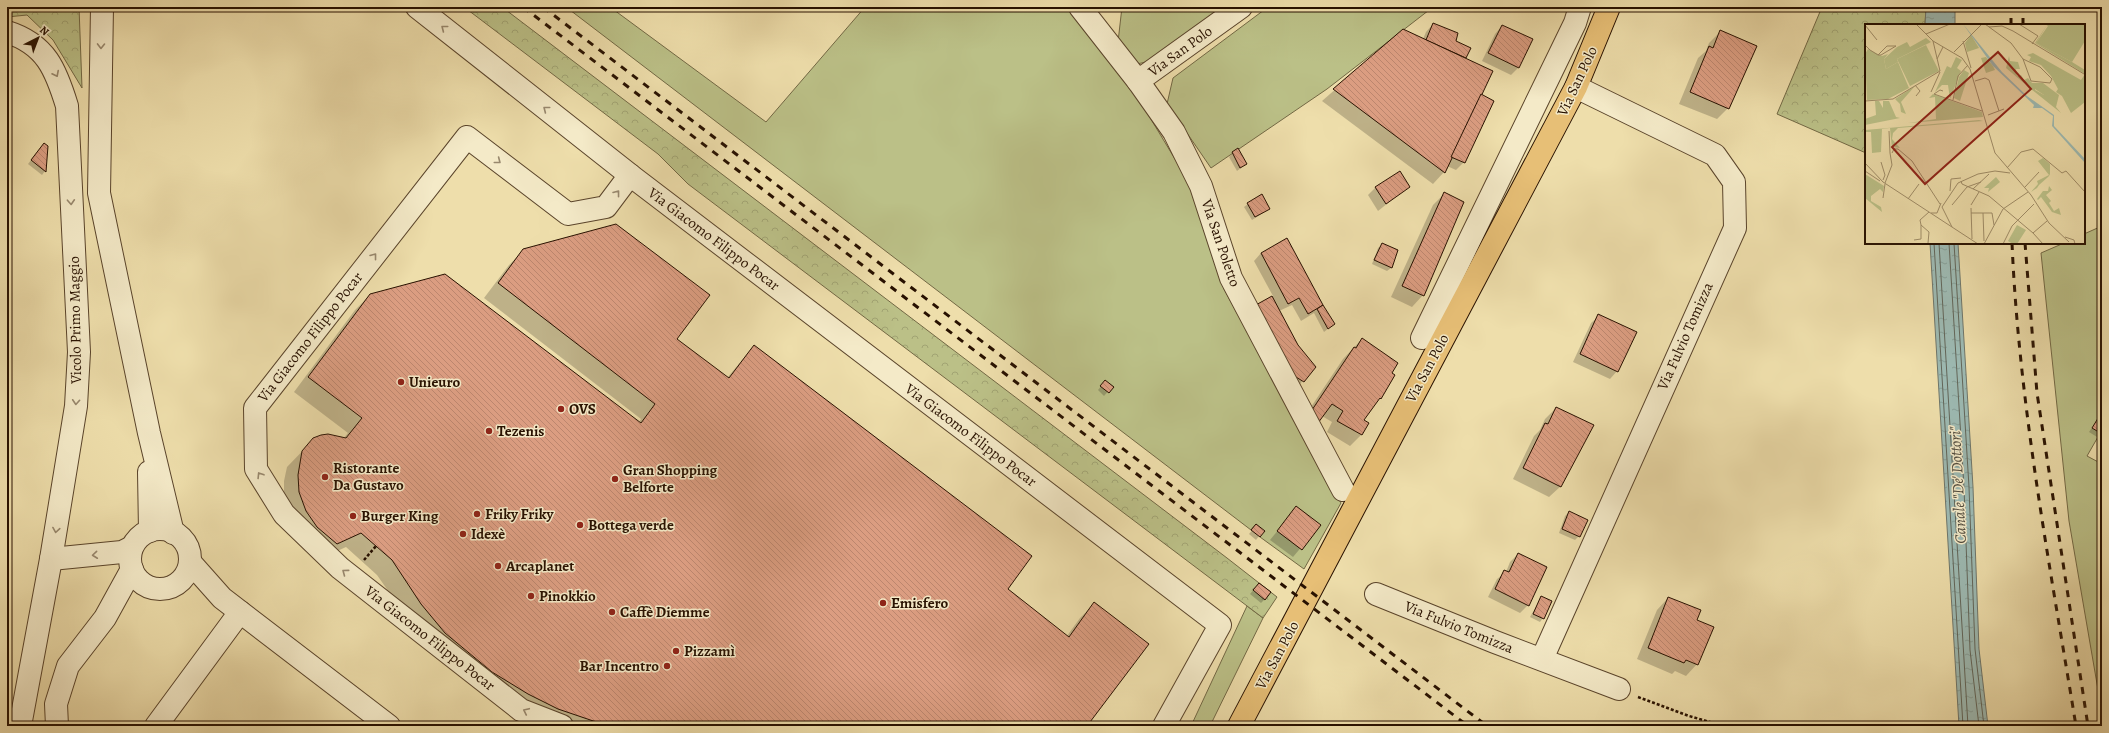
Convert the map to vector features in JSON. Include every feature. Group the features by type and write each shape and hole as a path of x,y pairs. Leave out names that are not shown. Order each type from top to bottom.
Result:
{"main road":[{"name":"Via San Polo","path":"1239,726 1576,87 1609,7"}],"street":[{"path":"102,7 99,193 149,433 172,532"},
{"name":"Via Giacomo Filippo Pocar","path":"417,7 630,175 1220,625 1164,726"},
{"name":"Via San Poletto","path":"1080,7 1138,81 1174,132 1201,186 1231,278 1343,490"},
{"name":"Via San Polo","path":"1138,81 1241,7"},
{"path":"1422,338 1565,44 1580,7"},
{"name":"Vicolo Primo Maggio","path":"7,32 27,40 46,56 58,76 67,106 79,352 76,406 51,559 20,726"},
{"name":"Via Fulvio Tomizza","path":"1542,660 1735,228 1734,182 1715,155 1576,87"},
{"name":"Via Giacomo Filippo Pocar","path":"562,726 521,710 340,568 284,514 256,469 255,408 467,137 568,214 606,207 630,175"},
{"path":"149,433 150,531"},
{"path":"51,559 122,552 132,547 142,535 150,531 157,530 172,532 186,544 190,562 188,569 180,581 165,589 147,586 141,582 132,569 130,562 132,547"},
{"path":"190,562 222,598 389,726"},
{"path":"58,726 56,704 68,666 105,618 132,569"},
{"path":"180,581 222,598"},
{"path":"105,618 147,586"},
{"name":"Via Fulvio Tomizza","path":"1376,594 1619,689"},
{"path":"156,726 240,612"}],"path":[{"path":"1619,689 1689,716 1724,726"}],"green space":[{"path":"7,7 79,7 82,88 53,40 27,15 7,17"},
{"path":"464,7 502,7 1227,558 1277,597 1263,618 688,184 658,154"},
{"path":"566,7 610,7 766,122 865,7 1068,7 1134,91 1190,184 1224,289 1341,503 1304,569 1260,537 1256,524 1251,530"},
{"path":"1122,7 1228,7 1159,59 1137,64 1118,42"},
{"path":"1268,7 1433,7 1327,89 1211,168 1167,104 1173,78"},
{"path":"1822,7 1926,7 1925,24 1865,24 1865,153 1777,114"},
{"path":"2102,226 2102,430 2087,456 2102,464 2102,713 2069,521 2041,253 2062,244 2085,244 2085,234"},
{"path":"1247,606 1263,618 1210,726 1191,726"}],"water":[{"path":"1926,7 1955,7 1955,24 1925,24"},
{"name":"Canale \"De' Dottori\"","path":"1930,244 1958,244 1973,487 1979,649 1988,726 1959,726"}],"building":[{"path":"1433,23 1458,33 1456,41 1471,48 1466,58 1426,40"},
{"path":"1502,25 1533,39 1519,68 1488,53"},
{"path":"1403,29 1493,71 1445,173 1333,89"},
{"path":"1720,30 1757,46 1729,109 1690,92 1709,46 1713,48"},
{"path":"1481,94 1494,101 1465,163 1451,157"},
{"path":"44,143 48,146 46,172 31,160"},
{"path":"1238,148 1247,164 1240,168 1232,152"},
{"path":"1400,171 1410,187 1386,204 1375,187"},
{"path":"1444,192 1464,202 1424,296 1402,286"},
{"path":"1262,194 1270,209 1255,217 1247,203"},
{"name":"Gran Shopping Belforte","path":"616,224 710,295 677,339 729,378 754,345 1032,556 1008,589 1069,637 1094,602 1149,644 1087,726 608,726 558,709 528,694 492,672 445,633 421,604 392,560 361,533 337,544 317,527 306,511 299,492 298,475 302,451 313,438 321,435 328,434 346,438 362,418 308,377 370,294 445,274 641,423 655,404 498,283 523,249"},
{"path":"1287,238 1323,305 1308,314 1299,298 1288,304 1261,253"},
{"path":"1382,243 1398,250 1392,268 1374,260"},
{"path":"1272,296 1298,345 1316,367 1304,382 1288,372 1254,306"},
{"path":"1323,305 1335,324 1328,329 1317,309"},
{"path":"1598,314 1637,332 1618,372 1580,354"},
{"path":"1362,338 1398,363 1392,373 1395,375 1381,399 1380,398 1364,420 1369,423 1362,435 1337,421 1343,411 1332,404 1318,423 1312,410 1354,347 1356,348"},
{"path":"1105,380 1114,387 1109,393 1100,386"},
{"path":"1556,407 1594,425 1561,487 1523,468 1545,423 1548,424"},
{"path":"2100,415 2102,416 2102,434 2092,428"},
{"path":"1296,506 1321,525 1302,550 1277,531"},
{"path":"1569,511 1588,520 1580,537 1562,529"},
{"path":"1256,524 1265,531 1260,537 1251,530"},
{"path":"1518,553 1547,567 1529,606 1495,589 1504,570 1509,572"},
{"path":"1259,583 1271,592 1265,600 1253,590"},
{"path":"1541,596 1552,601 1544,619 1533,614"},
{"path":"1668,597 1701,610 1697,620 1714,627 1698,665 1686,660 1684,663 1648,648"}],"railway":[{"path":"523,7 1468,726"},
{"path":"543,7 1487,726"},
{"path":"2011,7 2011,24"},
{"path":"2023,7 2023,24"},
{"path":"2012,244 2021,364 2028,425 2046,546 2076,726"},
{"path":"2025,244 2037,393 2088,726"}],"place":[{"name":"Unieuro","path":"401,382"},
{"name":"OVS","path":"561,409"},
{"name":"Tezenis","path":"489,431"},
{"name":"Ristorante Da Gustavo","path":"325,477"},
{"name":"Gran Shopping Belforte","path":"615,479"},
{"name":"Friky Friky","path":"477,514"},
{"name":"Burger King","path":"353,516"},
{"name":"Bottega verde","path":"580,525"},
{"name":"Idexè","path":"463,534"},
{"name":"Arcaplanet","path":"498,566"},
{"name":"Pinokkio","path":"531,596"},
{"name":"Emisfero","path":"883,603"},
{"name":"Caffè Diemme","path":"612,612"},
{"name":"Pizzamì","path":"676,651"},
{"name":"Bar Incentro","path":"667,666"}]}
